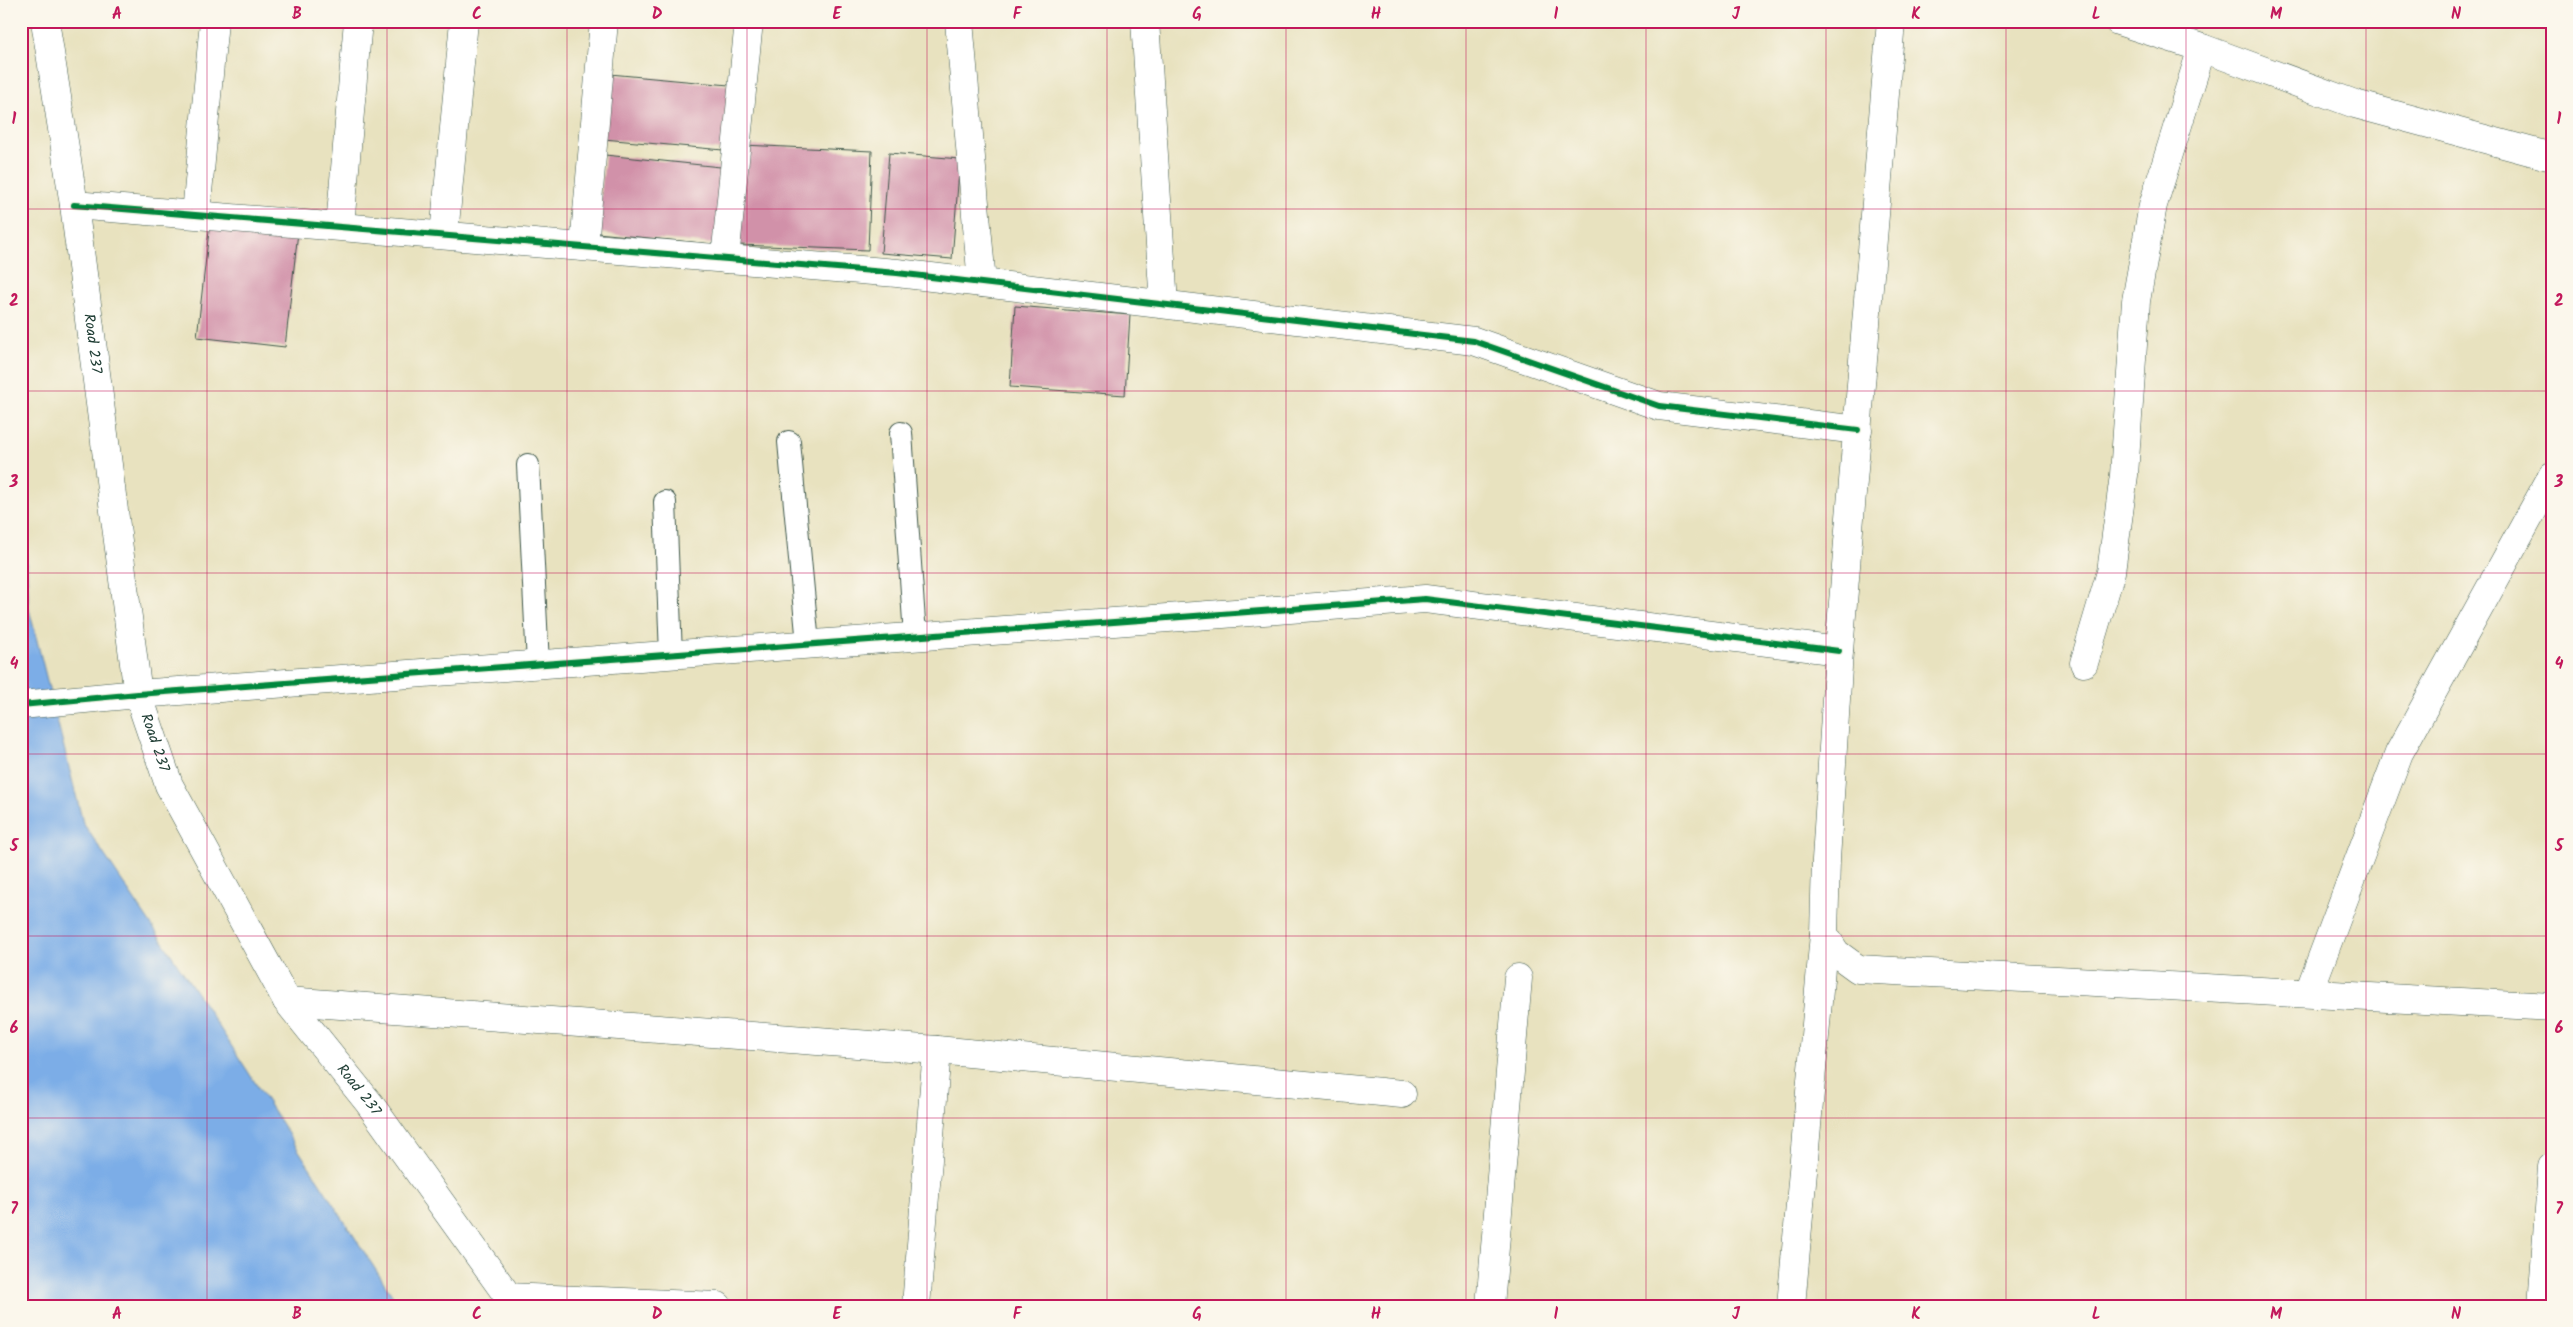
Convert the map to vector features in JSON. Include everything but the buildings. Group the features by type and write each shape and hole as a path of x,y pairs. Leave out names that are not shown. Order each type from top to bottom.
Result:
{"street":[{"name":"Road 237","path":"45,21 74,205 138,694 169,786 287,1001 369,1103 511,1301"},
{"path":"196,214 214,21"},
{"path":"340,226 358,21"},
{"path":"444,235 464,21"},
{"path":"584,246 604,21"},
{"path":"725,259 749,21"},
{"path":"959,21 982,283"},
{"path":"1145,21 1164,304"},
{"path":"1791,1306 1824,934 1826,860 1839,651 1891,21"},
{"path":"2118,21 2202,48 2355,104 2552,157"},
{"path":"2084,662 2110,572 2124,475 2136,301 2152,215 2202,48"},
{"path":"74,205 897,272 1474,341 1659,406 1858,430"},
{"path":"2310,992 2400,753 2552,476"},
{"path":"21,705 138,694 1425,599 1839,651"},
{"path":"1824,934 1836,953 1858,969 2310,992 2552,1007"},
{"path":"1490,1306 1518,978"},
{"path":"287,1001 937,1050 1402,1094"},
{"path":"916,1306 937,1050"},
{"path":"2542,1306 2552,1167"},
{"path":"511,1301 718,1306"}],"lane":[{"path":"901,433 916,636"},
{"path":"789,442 808,644"},
{"path":"528,465 538,664"},
{"path":"665,502 671,655"}],"water":[{"path":"21,440 29,609 83,823 207,1008 399,1306 21,1306"}],"cycle path":[{"path":"74,205 897,273 1474,341 1659,406 1858,430"},
{"path":"21,705 138,694 1425,599 1839,651"}]}
